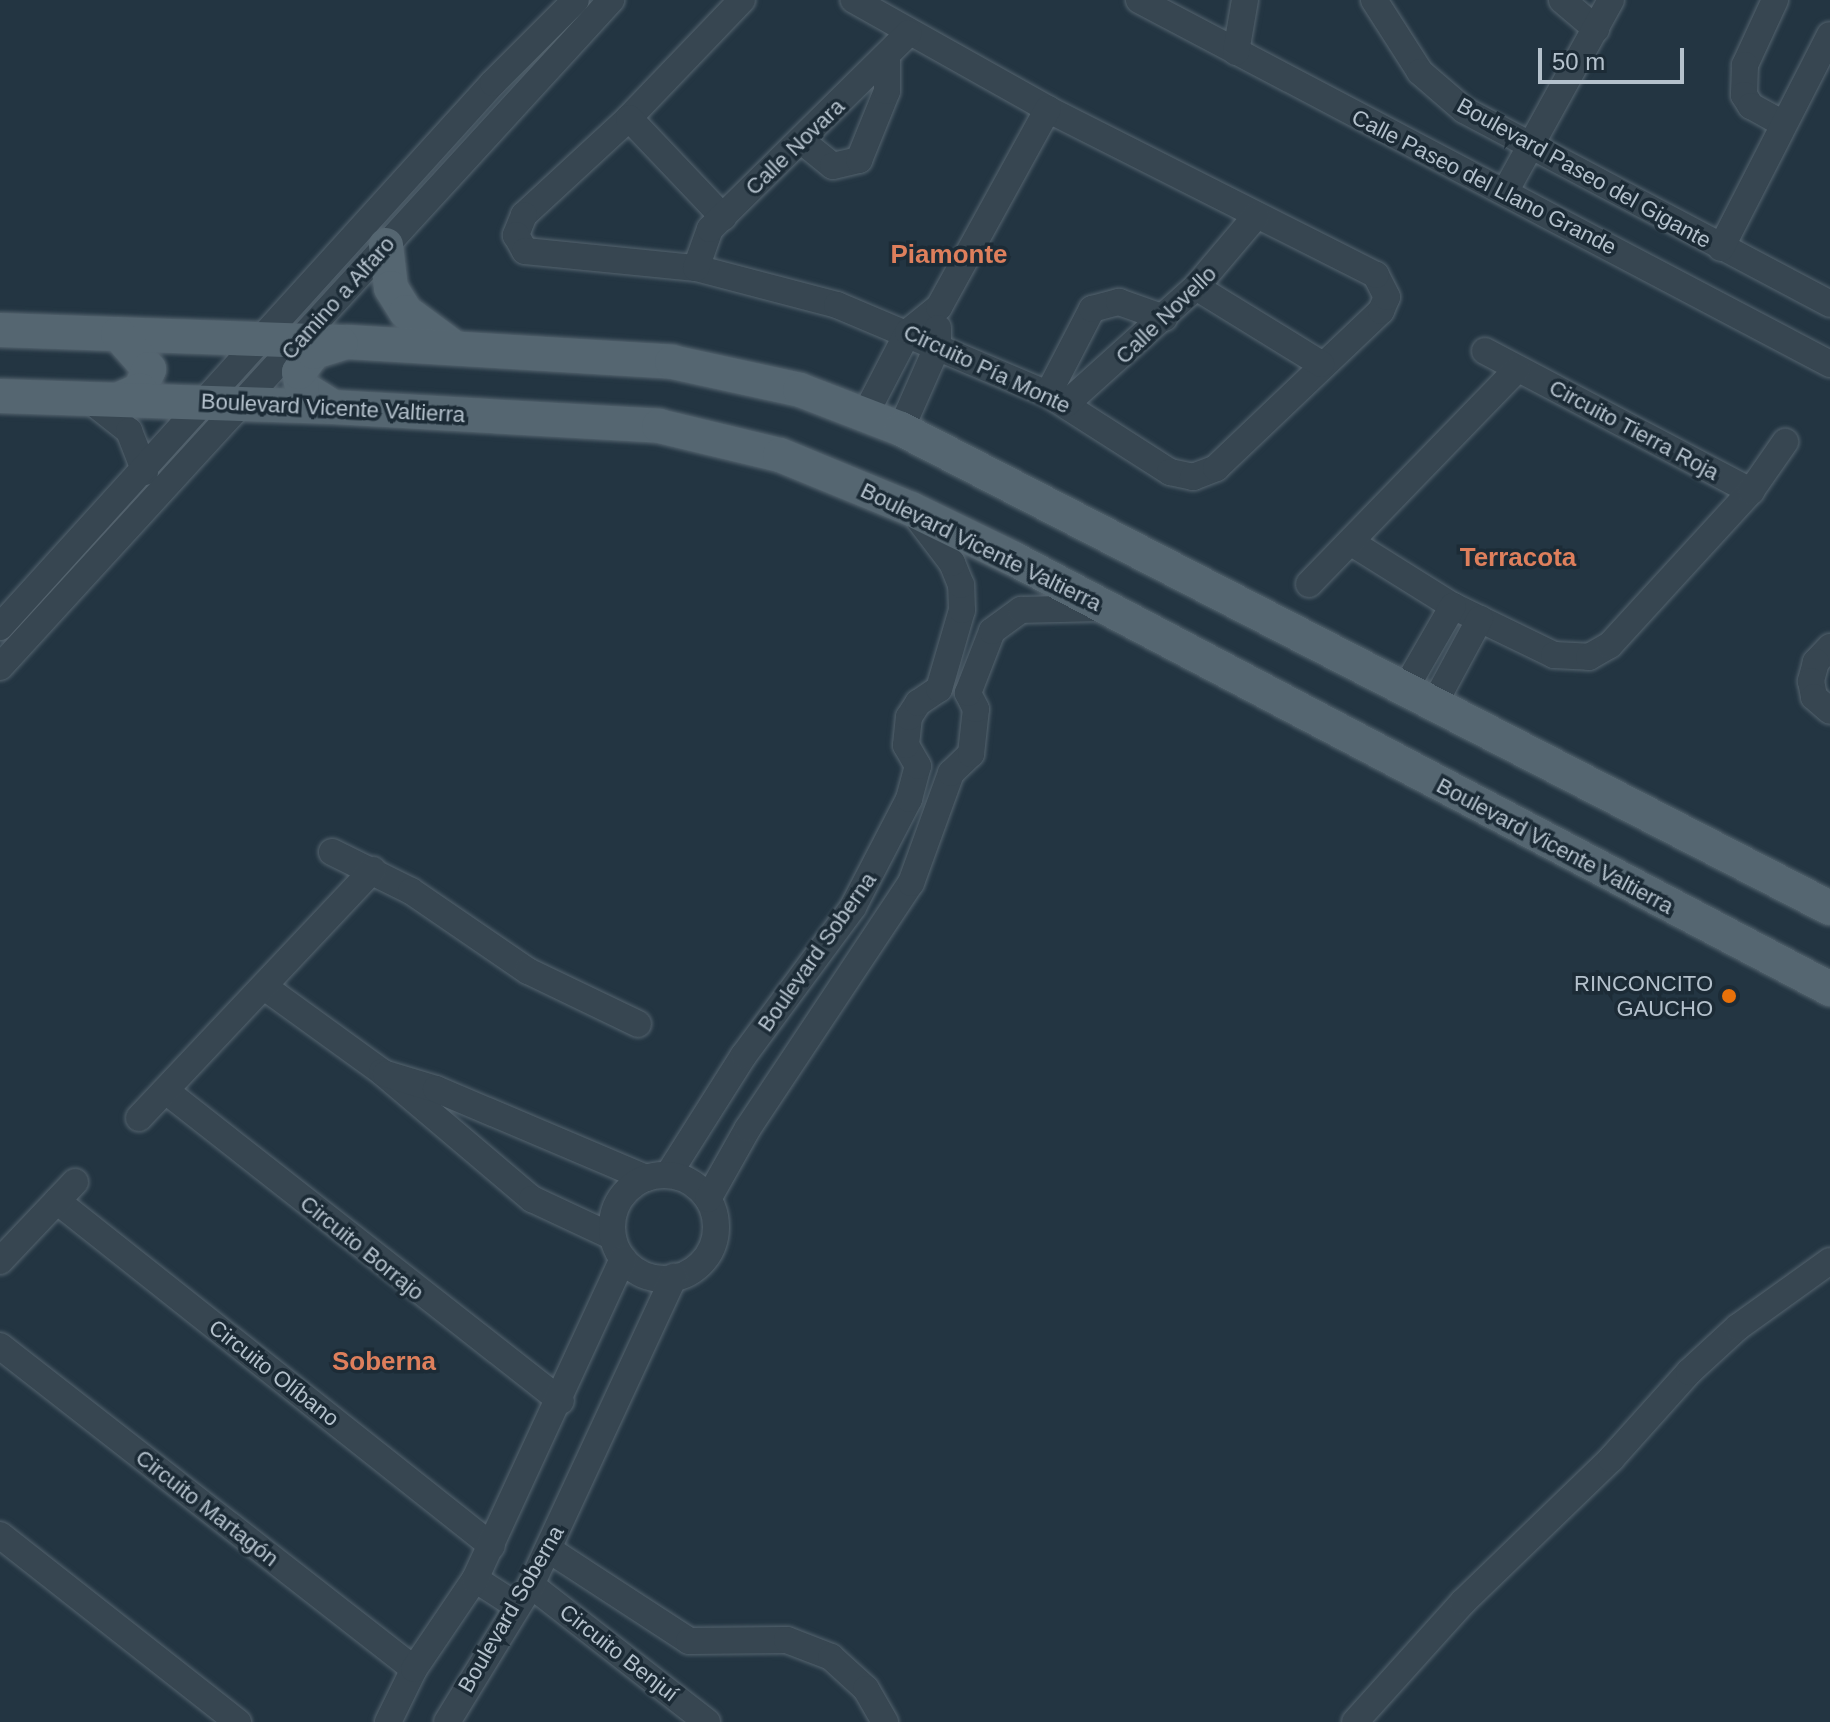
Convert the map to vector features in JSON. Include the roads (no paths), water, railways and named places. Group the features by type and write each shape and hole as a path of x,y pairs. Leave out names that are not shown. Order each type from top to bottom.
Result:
{"main road":[{"path":"386,245 388,278 406,312 455,348"},
{"path":"0,330 349,342 672,362 800,390 901,429 1830,908"},
{"path":"118,334 149,369 140,390 122,398"},
{"path":"333,407 302,388 299,372 314,352 349,342"},
{"name":"Boulevard Vicente Valtierra","path":"0,396 333,407 659,426 780,455 911,509 1109,609 1830,989"}],"street":[{"name":"Camino a Alfaro","path":"0,627 209,402 514,62 576,0"},
{"name":"Camino a Alfaro","path":"0,667 243,405 534,80 611,0"},
{"name":"Circuito Pía Monte","path":"742,0 629,118 531,206 519,221 518,240 535,256 696,268 764,282 908,332 1057,399 1170,472 1193,477 1216,468 1321,364 1381,311 1385,288 1376,275 1048,109 854,0"},
{"name":"Calle Paseo del Llano Grande","path":"1139,0 1830,364"},
{"path":"1236,52 1245,0"},
{"name":"Boulevard Paseo del Gigante","path":"1374,0 1400,45 1436,89 1529,148 1830,304"},
{"path":"1562,0 1596,29"},
{"path":"1505,192 1611,0"},
{"path":"1775,0 1745,65 1744,95 1751,106 1783,124"},
{"name":"Calle Novara","path":"696,268 704,238 723,217 803,142 909,33"},
{"path":"1721,248 1830,35"},
{"path":"803,142 833,166 859,160 887,91 887,56"},
{"path":"514,62 534,80"},
{"path":"866,413 908,332 939,307 1048,109"},
{"path":"629,118 723,217"},
{"name":"Calle Novello","path":"1057,399 1164,318 1196,287 1256,216"},
{"path":"1196,287 1321,364"},
{"path":"1057,399 1092,309 1119,302 1164,318"},
{"path":"901,429 938,345 939,307"},
{"name":"Circuito Tierra Roja","path":"1485,351 1751,491"},
{"path":"1309,584 1517,369"},
{"path":"86,397 129,431 145,472"},
{"name":"Circuito Tierra Roja","path":"1352,543 1453,606 1554,655 1589,657 1610,645 1751,491 1785,442"},
{"path":"911,509 952,563 961,585 959,629 939,689 918,703 909,717 906,745 918,766 951,773"},
{"path":"1419,697 1453,606"},
{"name":"Boulevard Soberna","path":"708,1199 748,1128 899,904 929,840 951,773 971,754 976,736 976,709 968,693 982,648 1007,618 1050,607 1109,609"},
{"path":"1419,697 1480,619"},
{"path":"1830,647 1816,662 1811,681 1814,697 1830,711"},
{"path":"939,689 968,693"},
{"name":"Boulevard Soberna","path":"657,1176 853,907 909,799 918,766"},
{"path":"332,852 373,870 528,971 638,1024"},
{"path":"139,1118 266,988 373,870"},
{"path":"266,988 382,1072 532,1199 618,1248 637,1271 674,1277 703,1261 712,1247 716,1231 708,1199 684,1179 657,1176 436,1089 382,1072"},
{"name":"Circuito Borrajo","path":"166,1091 561,1401"},
{"path":"618,1248 618,1202 657,1176"},
{"name":"Circuito Olíbano","path":"0,1261 66,1192 492,1546"},
{"name":"Boulevard Soberna","path":"388,1722 414,1669 475,1579 492,1546 561,1401 618,1248"},
{"path":"1355,1722 1463,1602 1611,1459 1689,1372 1738,1327 1830,1261"},
{"name":"Boulevard Soberna","path":"457,1718 548,1549 674,1277"},
{"name":"Circuito Martagón","path":"0,1346 414,1669"},
{"path":"0,1535 238,1722"},
{"name":"Circuito Benjuí","path":"548,1549 689,1641 787,1640 831,1657 866,1689 885,1722"},
{"name":"Circuito Benjuí","path":"475,1579 524,1595 707,1722"}],"place":[{"name":"RINCONCITO GAUCHO","path":"1729,996"}],"district":[{"name":"Piamonte","path":"949,255"},
{"name":"Terracota","path":"1518,558"},
{"name":"Soberna","path":"384,1362"}]}
